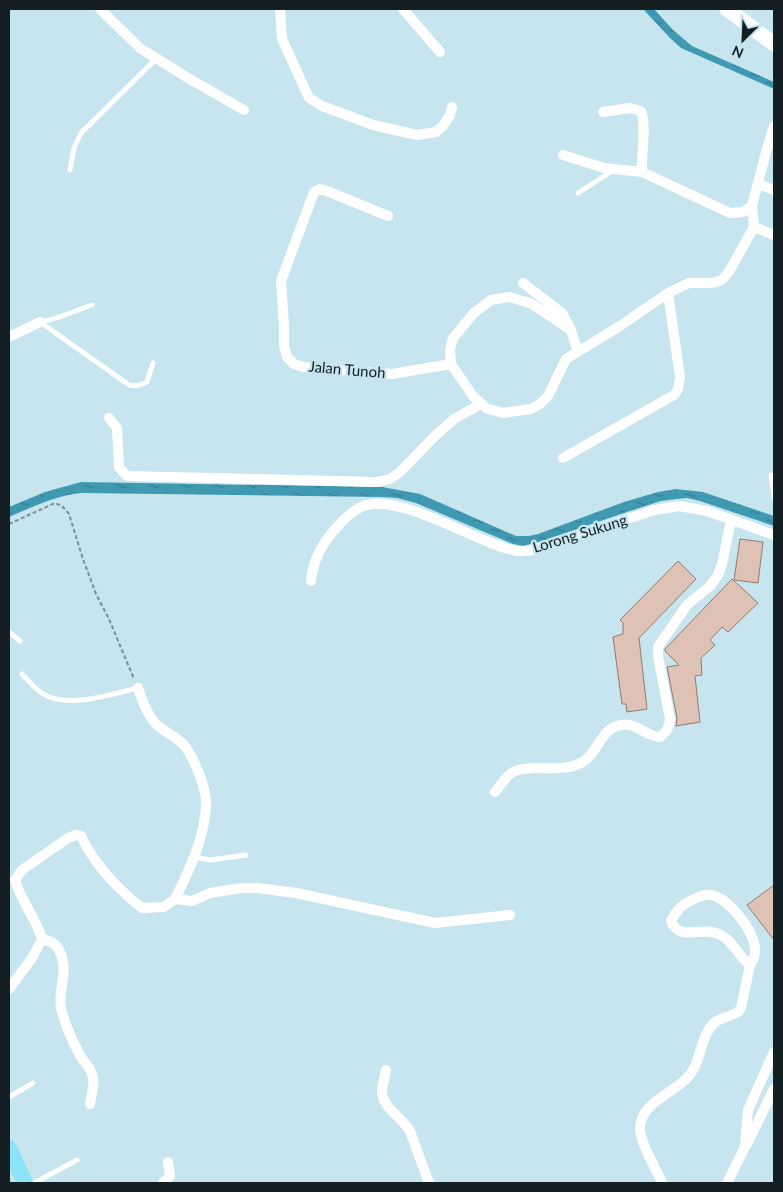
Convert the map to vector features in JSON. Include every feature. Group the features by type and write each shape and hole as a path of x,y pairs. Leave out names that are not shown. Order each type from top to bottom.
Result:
{"main road":[{"path":"733,11 774,44"},
{"path":"9,1148 25,1183"}],"street":[{"path":"100,9 140,48 244,110"},
{"path":"280,9 282,39 310,98 322,106 373,125 417,135 436,132 443,126 450,115 452,106"},
{"path":"403,9 440,52"},
{"path":"602,112 630,108 641,111 644,124 641,156 642,172"},
{"path":"571,330 532,304 510,297 491,300 474,313 453,338 450,350 451,364 461,381 486,408 502,413 531,409 548,396 566,359 620,326 668,293 689,283 712,283 722,280 730,270 754,227 752,206 774,126"},
{"path":"563,155 614,169 642,172 730,213 744,212 752,206"},
{"path":"758,184 774,190"},
{"name":"Jalan Tunoh","path":"388,216 320,189 314,192 281,281 284,346 287,357 294,364 317,369 392,374 451,364"},
{"path":"754,227 774,235"},
{"path":"523,283 562,313 571,330 578,352"},
{"path":"563,458 674,395 678,389 680,378 668,293"},
{"path":"9,337 40,322"},
{"path":"109,418 117,428 119,467 127,476 377,482 390,479 400,472 435,436 454,420 481,404"},
{"name":"Lorong Sukung","path":"311,581 315,561 331,533 360,507 370,504 393,505 446,523 499,546 518,551 532,550 656,510 679,506 707,511 774,535"},
{"path":"495,792 511,773 519,770 570,768 582,763 603,736 612,728 620,725 635,726 655,737 660,737 665,733 669,728 670,719 658,647 687,604 710,586 718,575 731,520"},
{"path":"9,989 32,958 42,939 34,916 12,881 22,870 68,838 76,835 81,836 86,848 120,890 142,908 164,907 175,899 194,857 206,805 205,790 193,759 183,744 157,725 144,705 138,688"},
{"path":"175,899 192,900 210,893 241,888 257,888 296,893 435,923 510,915"},
{"path":"662,1183 641,1135 640,1125 645,1113 664,1095 687,1078 697,1063 704,1039 713,1024 738,1012 741,1008 750,965 754,960 755,949 744,922 726,902 709,894 684,903 674,912 671,921 673,926 682,932 712,932 725,938 735,946 745,962 750,965"},
{"path":"42,939 52,941 56,945 63,962 60,996 61,1009 80,1055 93,1075 94,1081 90,1104"},
{"path":"745,1147 748,1110 774,1052"},
{"path":"386,1070 382,1091 385,1104 406,1123 429,1183"},
{"path":"727,1183 774,1089"},
{"path":"162,1183 170,1176 168,1162"}],"lane":[{"path":"70,170 74,148 80,133 156,59"},
{"path":"578,193 614,169"},
{"path":"40,322 54,320 92,305"},
{"path":"40,322 129,385 137,386 147,382 153,363"},
{"path":"770,475 774,498"},
{"path":"9,632 20,641"},
{"path":"22,674 43,694 58,700 75,701 138,688"},
{"path":"194,857 210,860 246,855"},
{"path":"9,1096 33,1083"},
{"path":"34,1183 77,1160"}],"path":[{"path":"9,524 55,504 62,506 69,514 96,594 112,625 138,688"}],"water":[{"path":"643,9 654,9 673,30 692,46 774,82 774,89 681,48"},
{"path":"81,482 382,487 420,494 516,536 538,534 624,502 676,489 703,492 774,516 774,526 687,498 661,501 523,546 513,544 416,503 397,498 382,497 81,493 53,499 9,517 9,507 45,492"}],"building":[{"path":"740,539 763,542 758,583 734,580"},
{"path":"678,561 696,579 639,638 647,709 627,712 626,704 622,704 613,637 623,634 623,623 620,620"},
{"path":"732,579 758,603 728,632 722,627 710,640 715,645 701,658 702,675 695,676 700,722 676,726 677,718 667,667 679,665 665,649"},
{"path":"774,885 774,940 747,905"}]}
